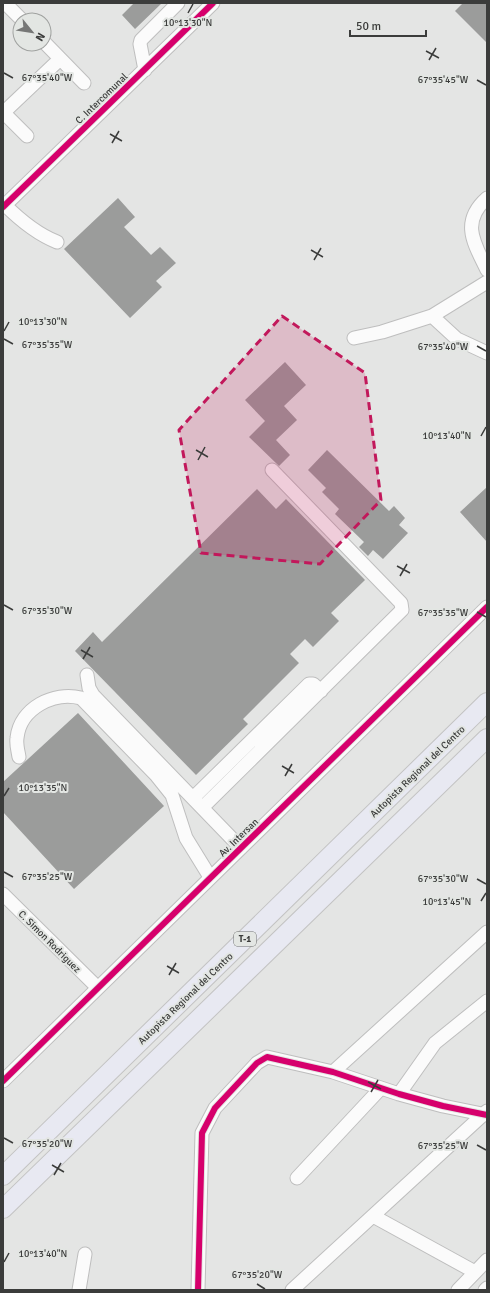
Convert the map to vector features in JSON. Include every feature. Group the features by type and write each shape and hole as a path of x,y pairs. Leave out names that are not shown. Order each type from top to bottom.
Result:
{"highway":[{"name":"Autopista Regional del Centro","path":"3,1176 487,702"},
{"name":"T-1","path":"3,1209 487,738"}],"street":[{"path":"6,3 14,12"},
{"path":"145,70 140,44 141,40 178,3"},
{"name":"C. Intercomunal","path":"4,206 214,3"},
{"path":"52,50 84,83"},
{"path":"27,136 3,112 60,59"},
{"path":"487,198 473,214 470,229 487,270"},
{"path":"4,206 46,237 57,242"},
{"path":"354,338 382,332 432,316 487,282"},
{"path":"432,316 457,339 487,353"},
{"path":"198,803 309,684 313,684 321,691 402,610 403,607 272,470"},
{"name":"Av. Intersan","path":"3,1081 487,607"},
{"path":"87,675 89,688 93,695 241,848"},
{"path":"19,758 17,738 22,723 29,712 52,699 67,696 81,698 156,775 172,795 186,838 210,877"},
{"name":"C. Simon Rodriguez","path":"3,894 98,988"},
{"path":"334,1072 487,932"},
{"path":"399,1094 435,1042 487,1001"},
{"path":"198,1290 202,1133 215,1108 257,1063 267,1057 334,1072 399,1094 443,1106 486,1113"},
{"path":"297,1178 381,1088"},
{"path":"292,1290 486,1113"},
{"path":"373,1216 475,1272"},
{"path":"79,1290 85,1254"},
{"path":"458,1290 487,1260"}],"highlighted area":[{"path":"282,316 365,373 381,500 320,564 201,553 179,430"}],"building":[{"path":"134,3 162,3 135,29 122,15"},
{"path":"463,3 487,3 487,43 455,11"},
{"path":"118,198 135,217 124,227 151,255 160,247 176,263 156,281 162,287 130,318 64,249"},
{"path":"285,362 306,385 284,406 297,420 276,440 290,455 279,466 249,437 265,421 245,400"},
{"path":"327,450 389,511 394,506 405,518 399,525 408,533 383,559 373,550 368,556 359,547 364,542 335,514 339,509 322,492 326,488 308,470"},
{"path":"487,487 487,542 460,512"},
{"path":"257,489 276,509 286,499 365,580 331,613 339,621 313,647 305,639 290,654 299,663 243,719 248,724 196,775 75,651 93,632 102,642"},
{"path":"78,713 164,806 74,889 3,812 3,782"}],"cycle path":[{"path":"3,207 213,3"},
{"path":"3,1081 487,607"},
{"path":"198,1290 202,1133 215,1108 257,1063 267,1057 333,1072 399,1094 443,1106 487,1115"}]}
